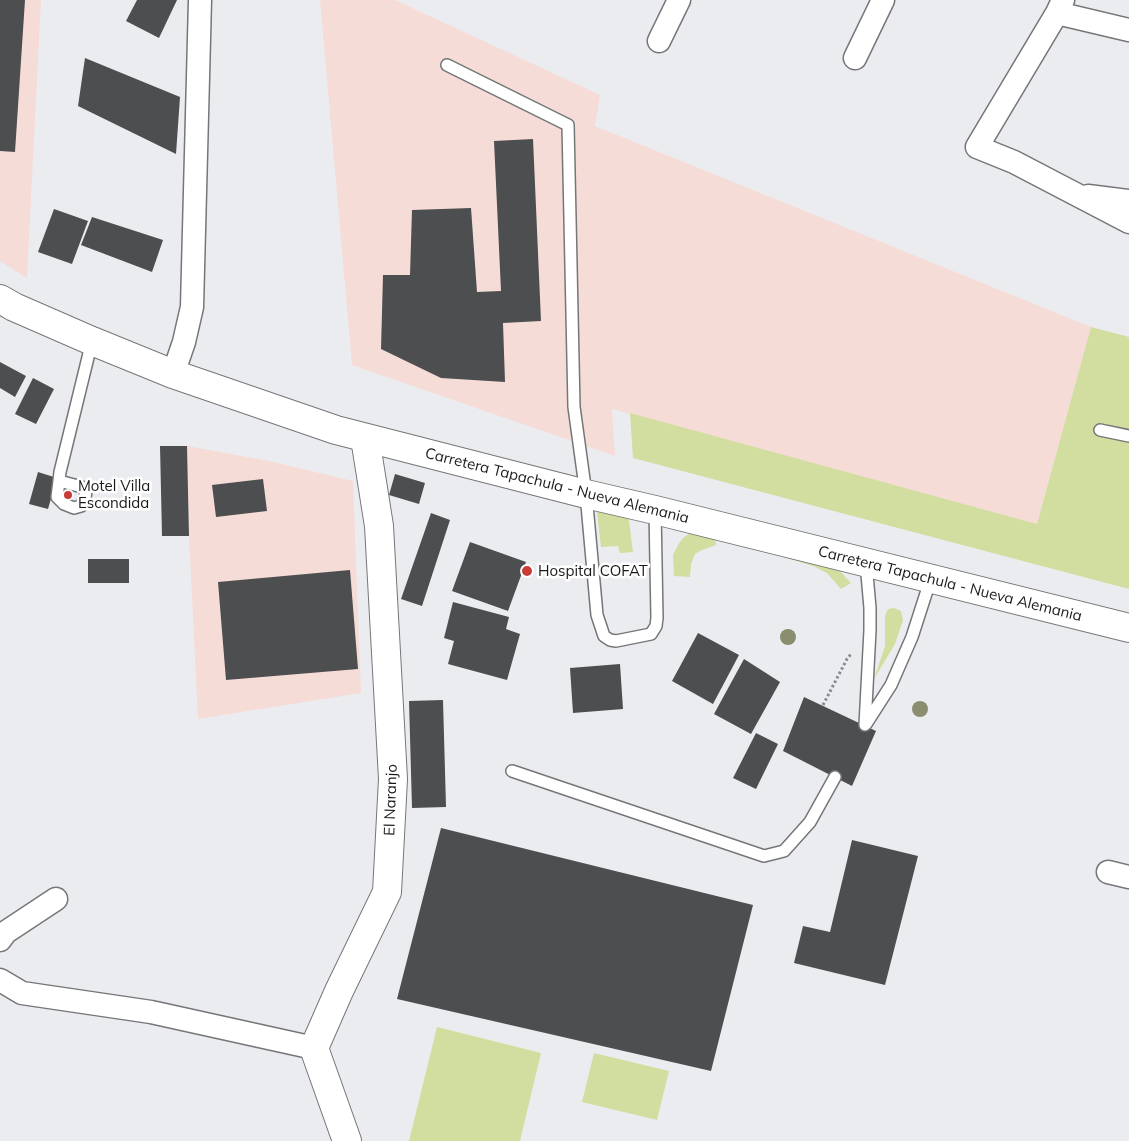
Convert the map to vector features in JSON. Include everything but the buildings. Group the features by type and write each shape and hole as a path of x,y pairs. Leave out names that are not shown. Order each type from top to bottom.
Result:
{"main road":[{"name":"Carretera Tapachula - Nueva Alemania","path":"0,299 92,341 173,374 336,430 586,494 1129,628"},
{"name":"El Naranjo","path":"314,1048 339,991 387,892 394,779 379,526 365,438"},
{"path":"314,1048 347,1141"}],"street":[{"path":"173,374 184,342 192,307 200,0"},
{"path":"659,41 679,0"},
{"path":"855,58 883,0"},
{"path":"1129,30 1060,7 977,147 1014,162 1129,222"},
{"path":"1075,195 1129,200"},
{"path":"0,940 6,932 56,899"},
{"path":"0,980 22,993 151,1012 314,1048"}],"lane":[{"path":"447,65 568,125 574,407 586,494 597,615 604,636 610,640 616,641 651,634 656,626 656,510"},
{"path":"59,481 92,341"},
{"path":"1100,430 1129,436"},
{"path":"866,563 870,630 864,725 891,685 912,637 931,578"},
{"path":"512,771 764,856 784,851 810,822 835,777"}],"path":[{"path":"823,706 847,658 870,630"}],"shaded area":[{"path":"0,0 41,0 27,278 0,261"},
{"path":"320,0 395,0 600,95 595,126 1091,327 1037,524 612,409 615,456 352,365"},
{"path":"187,446 269,461 353,481 361,693 198,719 189,536"}],"green space":[{"path":"1091,327 1129,337 1129,589 633,458 630,413 1037,524"},
{"path":"601,508 628,513 633,552 620,553 618,546 601,547 597,512"},
{"path":"714,529 716,545 695,554 691,564 690,577 674,576 673,555 683,538 695,530"},
{"path":"790,547 838,569 851,583 841,589 827,573 813,566 784,557"},
{"path":"894,608 901,611 903,620 895,644 874,679 885,646 885,616 888,609"},
{"path":"437,1027 541,1053 520,1141 409,1141"},
{"path":"594,1053 669,1071 657,1120 582,1102"}],"place":[{"name":"Motel Villa Escondida","path":"68,495"},
{"name":"Hospital COFAT","path":"527,571"}]}
